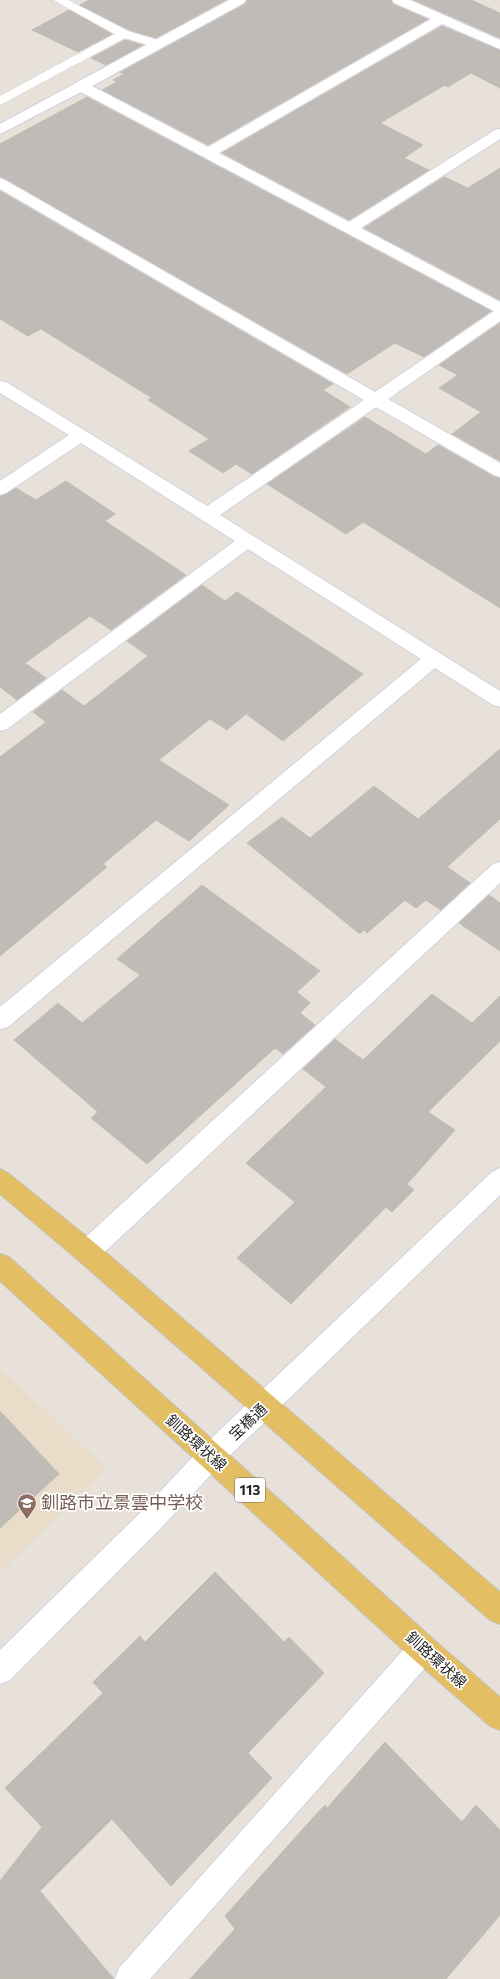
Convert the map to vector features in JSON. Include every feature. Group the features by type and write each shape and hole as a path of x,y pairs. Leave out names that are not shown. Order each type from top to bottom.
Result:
{"main road":[{"path":"0,1180 87,1252 500,1610"},
{"name":"釧路環状線","path":"0,1265 274,1512 423,1649 500,1716"}],"street":[{"path":"0,130 239,0"},
{"path":"398,0 500,45"},
{"path":"208,153 441,19"},
{"path":"81,86 500,308"},
{"path":"350,228 500,133"},
{"path":"0,183 500,471"},
{"path":"207,515 500,314"},
{"path":"0,386 81,435 500,700"},
{"path":"0,489 81,435"},
{"path":"0,724 247,541"},
{"path":"0,1020 434,659"},
{"path":"87,1252 500,870"},
{"name":"宝橋通","path":"0,1670 151,1520 211,1456 264,1407 500,1179"},
{"path":"130,1979 423,1649"}],"lane":[{"path":"59,0 124,34 157,44"},
{"path":"0,101 124,34"}],"shaded area":[{"name":"釧路市立景雲中学校","path":"0,1369 107,1468 0,1573"}],"building":[{"path":"89,0 226,0 156,38 129,30 80,5"},
{"path":"247,0 391,0 393,4 428,19 208,145 102,90 117,82 113,80 124,74 120,72 245,4"},
{"path":"414,0 471,0 500,13 500,38"},
{"path":"69,10 112,34 78,52 32,30"},
{"path":"442,26 500,50 500,88 471,73 448,87 445,85 380,123 423,145 404,158 429,170 349,220 222,153"},
{"path":"125,40 143,45 106,65 91,58"},
{"path":"87,97 491,311 424,357 395,343 347,374 0,177 0,144"},
{"path":"500,168 500,300 364,228 444,177 468,188"},
{"path":"0,191 333,384 323,390 350,407 252,474 236,464 223,473 189,451 209,439 148,400 152,398 41,329 28,336 0,319"},
{"path":"500,323 500,461 452,434 481,412 439,388 458,375 439,365"},
{"path":"365,417 426,454 438,445 493,476 500,478 500,608 363,522 346,534 267,484"},
{"path":"66,481 115,514 105,521 186,575 111,630 90,616 25,663 46,678 17,700 0,687 0,496 16,488 36,500"},
{"path":"202,585 225,601 237,592 363,674 283,741 246,714 227,730 210,719 159,760 229,805 189,841 156,820 103,864 107,867 0,956 0,757 46,722 33,712 62,690 84,706 148,656 127,641"},
{"path":"500,749 500,819 447,867 470,883 441,910 426,900 416,908 405,900 367,933 364,930 360,934 247,843 282,817 310,838 374,786 418,819"},
{"path":"202,885 320,971 297,992 310,1003 300,1013 315,1025 283,1054 275,1048 147,1164 91,1118 98,1112 14,1040 58,1003 82,1023 140,975 117,959"},
{"path":"489,895 500,903 500,951 459,923"},
{"path":"432,994 472,1023 500,996 500,1041 428,1112 455,1130 407,1184 414,1190 392,1212 386,1207 291,1304 237,1258 295,1202 246,1163 326,1087 303,1069 335,1039 363,1060"},
{"path":"0,1411 59,1474 0,1528"},
{"path":"215,1572 284,1642 289,1637 324,1673 248,1753 272,1778 171,1886 112,1819 40,1891 114,1979 0,1979 0,1881 42,1827 5,1788 103,1693 93,1682 140,1636 145,1642"},
{"path":"385,1742 462,1822 476,1805 500,1830 500,1915 446,1979 190,1979 235,1929 225,1916 325,1805 327,1808"}],"place":[{"name":"釧路市立景雲中学校","path":"27,1520"}]}
